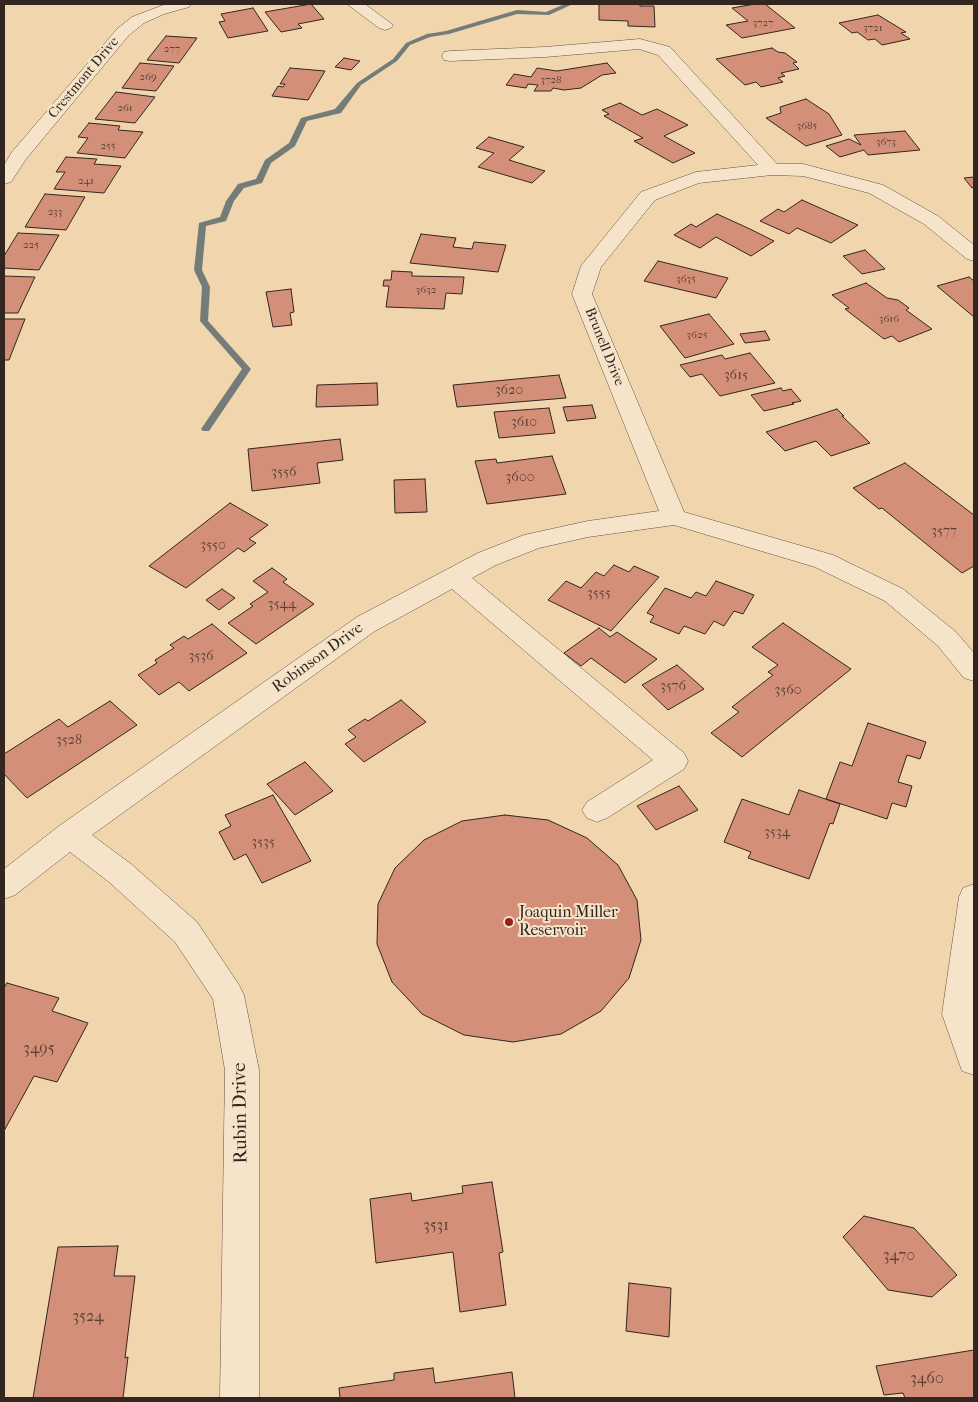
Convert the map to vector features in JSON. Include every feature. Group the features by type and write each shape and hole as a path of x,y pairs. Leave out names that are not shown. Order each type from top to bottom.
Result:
{"street":[{"name":"Crestmont Drive","path":"4,178 11,155 123,32 138,20 175,4"},
{"path":"355,4 385,25"},
{"path":"450,56 545,52 640,44 664,51 772,168"},
{"name":"Brunell Drive","path":"674,518 582,294 591,266 648,196 696,178 772,168 803,170 876,189 931,220 974,255"},
{"path":"674,518 824,561 894,595 947,639 974,671"},
{"name":"Robinson Drive","path":"4,886 70,836 366,624 487,559 533,541 588,530 674,518"},
{"path":"454,577 674,760 597,810"},
{"name":"Rubin Drive","path":"70,836 120,874 186,932 228,995 242,1070 239,1398"},
{"path":"974,897 958,1014 974,1060"}],"building":[{"path":"311,4 324,19 298,24 302,28 281,32 265,12"},
{"path":"599,4 654,6 655,27 628,26 628,21 599,20"},
{"path":"765,4 795,28 742,38 726,25 748,21 732,8"},
{"path":"253,8 268,31 228,38 219,22 225,21 221,14"},
{"path":"878,15 906,32 901,33 910,39 882,45 875,39 868,40 857,32 852,33 839,23"},
{"path":"166,36 197,38 179,63 147,60"},
{"path":"772,48 778,52 785,53 797,62 793,63 799,69 781,73 785,76 778,78 783,82 761,87 756,82 745,85 716,59"},
{"path":"344,58 360,61 351,70 335,67"},
{"path":"140,63 174,66 156,91 122,88"},
{"path":"607,63 616,73 602,75 581,88 564,90 553,88 551,91 534,91 538,85 528,84 526,88 506,85 514,74 531,77 537,68 557,71"},
{"path":"290,68 325,71 308,100 272,96 278,86 283,87 285,84 280,84"},
{"path":"116,92 155,97 135,123 95,119"},
{"path":"806,99 829,114 842,135 806,146 766,118 781,113 780,107"},
{"path":"620,103 642,115 657,109 688,125 664,136 695,153 673,163 634,141 643,138 604,116 609,114 602,110"},
{"path":"89,123 120,126 118,130 143,132 125,158 77,153 88,138 78,137"},
{"path":"905,131 920,150 868,155 864,150 840,157 826,146 849,139 861,145 854,135"},
{"path":"489,137 524,147 509,160 545,171 532,183 478,167 494,153 476,148"},
{"path":"66,157 97,159 94,164 121,166 104,193 54,189 65,172 56,172"},
{"path":"974,177 974,187 972,188 964,178"},
{"path":"45,194 85,197 66,230 25,227"},
{"path":"802,200 858,225 831,243 797,228 789,234 760,221 778,209 784,212"},
{"path":"717,214 774,241 751,256 716,237 700,248 674,235 691,224 696,227"},
{"path":"18,233 59,235 39,270 4,268 4,256"},
{"path":"421,234 456,238 453,247 472,249 474,242 506,245 498,272 410,263"},
{"path":"865,250 885,269 862,274 843,256"},
{"path":"658,261 728,278 716,298 644,281"},
{"path":"392,271 412,272 412,276 464,277 462,294 446,293 444,309 386,307 389,286 383,286 384,280 391,280"},
{"path":"4,276 35,277 18,313 4,313"},
{"path":"969,277 974,281 974,317 937,286"},
{"path":"866,283 887,298 898,300 909,308 906,310 932,329 899,342 892,336 884,339 845,309 849,308 832,295"},
{"path":"291,289 294,312 290,313 292,325 273,327 266,292"},
{"path":"709,314 734,344 685,358 660,326"},
{"path":"4,319 25,319 9,360 4,360"},
{"path":"765,331 770,340 745,343 740,334"},
{"path":"750,353 775,383 720,396 702,374 690,377 680,365 722,355 725,359"},
{"path":"559,375 566,398 457,407 453,385"},
{"path":"377,383 378,405 316,407 317,385"},
{"path":"781,388 783,391 791,389 801,401 764,411 751,395"},
{"path":"592,405 596,418 567,421 563,407"},
{"path":"549,408 555,433 499,438 494,412"},
{"path":"837,409 870,443 831,456 816,441 785,451 766,432"},
{"path":"340,439 343,460 317,463 320,483 252,491 248,449"},
{"path":"552,456 566,494 487,504 475,461 496,459 497,463"},
{"path":"905,463 974,515 974,566 962,573 882,508 879,509 853,488"},
{"path":"425,479 427,512 395,513 394,480"},
{"path":"230,503 268,525 249,539 256,543 244,552 238,548 186,588 149,566"},
{"path":"614,565 629,572 634,566 659,577 611,631 548,600 566,581 581,588 596,572 604,576"},
{"path":"272,568 287,579 283,582 314,604 256,644 228,623 253,606 250,604 268,592 253,581"},
{"path":"716,581 754,595 743,614 734,611 724,626 714,621 705,634 684,626 679,634 650,622 654,616 647,613 665,588 691,598 696,592 706,596"},
{"path":"222,589 235,598 219,610 206,600"},
{"path":"783,623 851,669 742,757 711,733 739,712 732,707 773,675 768,672 778,665 752,647"},
{"path":"212,624 247,653 189,691 179,682 159,695 138,675 157,663 155,660 174,648 170,645 184,636 188,639"},
{"path":"599,628 610,637 617,632 657,659 625,683 591,658 581,666 564,653"},
{"path":"677,665 704,689 668,710 642,685"},
{"path":"401,700 426,722 364,762 345,744 356,737 348,730 365,719 368,721"},
{"path":"110,701 137,725 27,798 4,774 4,754 59,719 68,727"},
{"path":"868,723 926,742 920,759 907,755 898,782 912,786 906,807 892,803 887,819 826,799 840,762 852,766"},
{"path":"305,762 333,791 295,815 267,784"},
{"path":"679,786 698,810 656,830 637,806"},
{"path":"799,790 840,804 833,824 830,823 809,879 748,858 751,852 724,842 742,799 789,815"},
{"path":"273,795 311,861 262,883 246,854 234,860 219,832 231,826 225,815"},
{"name":"Joaquin Miller Reservoir","path":"505,815 548,820 587,838 618,865 637,900 641,940 629,978 601,1011 561,1034 513,1042 464,1035 422,1014 392,982 377,944 378,904 395,868 424,840 462,821"},
{"path":"7,983 59,998 52,1011 88,1023 57,1082 34,1076 4,1131 4,988"},
{"path":"492,1182 503,1252 499,1253 506,1305 460,1312 453,1252 376,1263 370,1199 411,1193 412,1201 463,1193 462,1186"},
{"path":"864,1216 914,1228 957,1275 932,1297 888,1290 843,1237"},
{"path":"118,1246 114,1276 135,1276 125,1358 128,1357 123,1398 33,1398 58,1247"},
{"path":"629,1283 671,1288 669,1337 626,1331"},
{"path":"974,1350 974,1398 905,1398 903,1393 884,1395 876,1366"},
{"path":"433,1368 435,1383 512,1372 515,1398 340,1398 339,1388 394,1380 394,1373"}],"waterway":[{"path":"206,429 247,369 204,321 206,287 198,270 202,225 223,219 230,201 241,186 259,181 268,162 292,144 304,120 338,111 359,84 395,60 408,44 429,35 447,33 517,12 547,14 570,4"}],"place":[{"name":"Joaquin Miller Reservoir","path":"509,922"}]}
